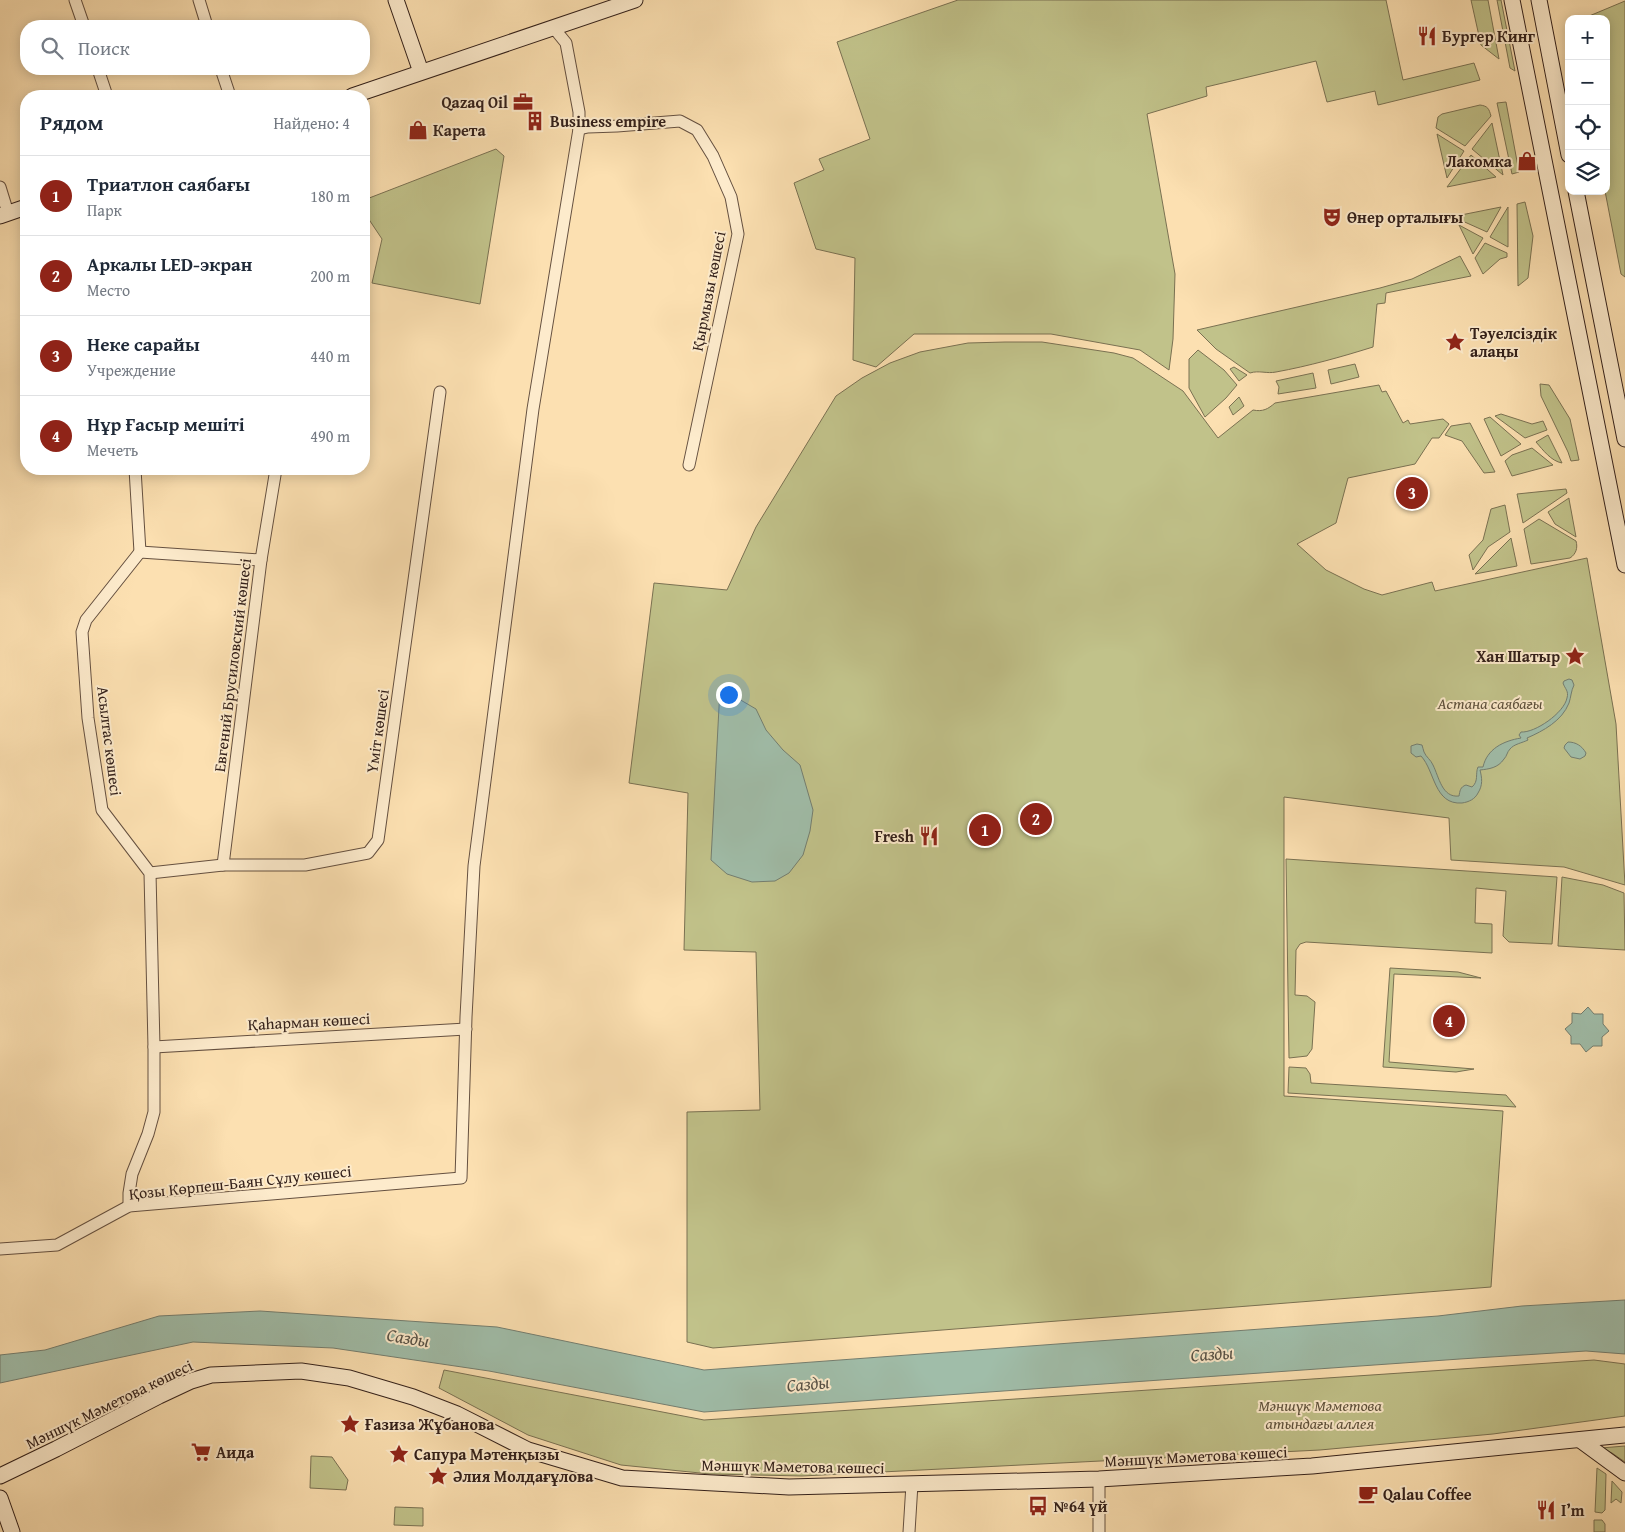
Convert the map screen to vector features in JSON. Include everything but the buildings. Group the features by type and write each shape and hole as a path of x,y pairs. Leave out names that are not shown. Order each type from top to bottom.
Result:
{"street":[{"path":"75,0 82,20"},
{"path":"199,0 205,20"},
{"path":"396,0 421,72"},
{"path":"369,90 634,0"},
{"path":"1512,0 1625,566"},
{"path":"1516,20 1540,7 1568,150"},
{"path":"466,1030 474,866 533,409 579,129 579,112 566,43 553,27"},
{"path":"100,75 105,90"},
{"path":"223,75 228,90"},
{"path":"1530,93 1556,92"},
{"name":"Қырмызы көшесі","path":"579,129 680,121 696,130 713,156 731,197 738,234 689,465"},
{"path":"0,187 4,215 20,209"},
{"path":"1577,195 1625,439"},
{"name":"Үміт көшесі","path":"150,873 223,865 305,865 368,853 378,840 440,392"},
{"path":"135,475 140,552 261,560"},
{"name":"Евгений Брусиловский көшесі","path":"223,865 261,560 275,475"},
{"name":"Асылтас көшесі","path":"140,552 86,620 82,632 88,718 102,810 150,873"},
{"path":"130,1206 129,1193 132,1174 148,1134 154,1112 150,873"},
{"name":"Қаһарман көшесі","path":"154,1047 466,1030"},
{"name":"Қозы Көрпеш-Баян Сұлу көшесі","path":"0,1249 58,1245 130,1206 461,1178 466,1030"},
{"name":"Мәншүк Мәметова көшесі","path":"0,1476 191,1381 211,1375 306,1371 349,1378 412,1397 457,1414 528,1450 622,1478 789,1486 1099,1479 1345,1464 1625,1435"},
{"path":"1580,1440 1625,1473"},
{"path":"1099,1479 1099,1532"},
{"path":"909,1532 912,1484"},
{"path":"0,1498 12,1532"}],"green space":[{"path":"958,0 1386,0 1403,80 1474,63 1480,80 1378,105 1375,91 1327,102 1316,61 1206,87 1207,96 1147,114 1175,274 1173,339 1169,370 1140,350 1051,334 914,334 876,367 853,360 855,258 816,249 794,183 824,170 819,159 870,139 837,42"},
{"path":"1471,0 1488,0 1499,59 1481,45"},
{"path":"1497,0 1501,0 1515,71 1510,68"},
{"path":"1625,1 1625,277 1621,274 1606,195 1610,195 1610,15 1592,15"},
{"path":"1506,102 1519,172 1512,174 1497,103"},
{"path":"1480,105 1488,108 1491,116 1465,146 1436,128 1438,117 1442,114"},
{"path":"1492,123 1503,175 1472,149"},
{"path":"1437,134 1464,151 1447,178"},
{"path":"496,149 504,156 480,304 372,283 382,239 370,221 370,198"},
{"path":"1471,155 1496,177 1447,187"},
{"path":"1525,202 1533,236 1528,278 1518,286 1517,204"},
{"path":"1501,207 1487,232 1458,219 1456,216"},
{"path":"1508,207 1508,247 1490,237"},
{"path":"1459,225 1483,238 1473,254"},
{"path":"1485,243 1507,253 1507,257 1500,259 1483,274 1475,258"},
{"path":"1460,256 1471,276 1386,293 1385,303 1377,304 1373,347 1337,358 1276,372 1250,373 1216,349 1197,330 1412,279"},
{"name":"Астана саябағы","path":"1042,342 1114,353 1133,358 1183,391 1218,438 1253,410 1265,410 1275,403 1379,385 1382,392 1386,391 1403,423 1408,420 1410,424 1443,419 1449,424 1439,438 1432,438 1415,464 1348,478 1336,523 1297,544 1326,570 1364,589 1382,595 1432,582 1435,591 1587,558 1616,724 1625,885 1564,867 1451,860 1449,818 1284,797 1284,1096 1503,1111 1491,1287 713,1348 687,1342 687,1112 760,1110 756,952 684,950 688,793 629,783 654,583 727,590 756,527 836,396 862,378 890,363 920,352 968,343"},
{"path":"1198,350 1224,370 1237,385 1205,417 1189,388 1189,359"},
{"path":"1355,364 1359,377 1331,384 1328,370"},
{"path":"1234,367 1247,375 1239,381 1230,369"},
{"path":"1313,373 1316,388 1278,394 1279,387 1276,381"},
{"path":"1540,384 1549,385 1570,419 1579,460 1571,461 1541,396"},
{"path":"1239,397 1244,406 1233,415 1229,407"},
{"path":"1501,414 1532,424 1543,421 1547,430 1525,438 1495,416"},
{"path":"1490,417 1521,444 1501,456 1484,419"},
{"path":"1470,423 1495,472 1484,473 1462,441 1445,435 1451,426"},
{"path":"1548,435 1562,463 1551,458 1536,442"},
{"path":"1532,448 1553,465 1512,476 1505,461 1512,455"},
{"path":"1566,489 1567,493 1523,523 1517,494"},
{"path":"1569,498 1576,537 1555,524 1548,512"},
{"path":"1505,505 1510,532 1488,547 1473,570 1469,555 1483,540 1491,509"},
{"path":"1539,519 1576,541 1577,546 1574,555 1570,558 1531,564 1524,529"},
{"path":"1511,538 1517,566 1475,574"},
{"path":"1286,859 1557,877 1552,944 1509,942 1503,936 1506,891 1476,888 1475,923 1492,924 1492,953 1306,942 1300,944 1296,950 1295,995 1307,996 1315,1002 1312,1049 1307,1056 1289,1058"},
{"path":"1562,877 1603,885 1624,893 1625,950 1558,946"},
{"path":"1390,968 1458,972 1481,978 1394,974 1389,1062 1474,1069 1456,1072 1383,1067"},
{"path":"1289,1067 1306,1068 1310,1074 1311,1083 1506,1095 1516,1107 1288,1093"},
{"name":"Мәншүк Мәметова атындағы аллея","path":"1594,1360 1625,1364 1625,1416 1493,1434 1320,1450 802,1476 710,1474 621,1465 528,1435 439,1388 444,1370 704,1420"},
{"path":"1625,1446 1625,1462 1601,1448"},
{"path":"311,1456 332,1457 348,1480 346,1490 310,1488"},
{"path":"1597,1468 1606,1474 1605,1510 1602,1513 1595,1512"},
{"path":"1612,1481 1622,1492 1621,1503 1616,1499 1611,1503"},
{"path":"395,1507 423,1508 423,1526 394,1525"},
{"path":"1594,1520 1602,1520 1605,1524 1605,1532 1594,1532"}],"water":[{"path":"1569,679 1572,680 1574,685 1569,703 1562,715 1545,729 1527,738 1528,740 1512,747 1499,764 1480,770 1481,787 1477,795 1469,801 1462,803 1446,799 1436,786 1426,762 1421,756 1416,757 1411,753 1411,746 1422,745 1442,786 1449,794 1459,796 1463,787 1466,785 1472,787 1474,785 1478,767 1483,767 1488,755 1492,751 1508,741 1521,738 1519,735 1521,732 1541,726 1561,710 1567,696 1563,683"},
{"path":"720,688 756,709 766,730 783,750 800,765 813,810 810,831 803,855 789,873 775,881 752,882 727,874 711,860"},
{"path":"1568,742 1581,746 1586,753 1585,756 1580,759 1571,757 1564,748"},
{"path":"1588,1007 1594,1014 1603,1014 1603,1024 1609,1031 1602,1037 1602,1046 1593,1046 1586,1052 1580,1044 1571,1044 1571,1036 1565,1029 1572,1023 1572,1013 1581,1014"},
{"name":"Сазды","path":"1625,1300 1625,1354 1586,1351 704,1412 489,1371 333,1348 193,1342 0,1383 0,1355 45,1350 159,1316 260,1311 497,1327 704,1370 1438,1316 1522,1306"}],"place":[{"name":"Бургер Кинг","path":"1427,36"},
{"name":"Qazaq Oil","path":"523,102"},
{"name":"Business empire","path":"535,121"},
{"name":"Карета","path":"418,130"},
{"name":"Лакомка","path":"1527,161"},
{"name":"Өнер орталығы","path":"1332,217"},
{"name":"Тәуелсіздік алаңы","path":"1455,342"},
{"name":"Неке сарайы","path":"1412,493"},
{"name":"Хан Шатыр","path":"1575,656"},
{"name":"Аркалы LED-экран","path":"1036,819"},
{"name":"Триатлон саябағы","path":"985,830"},
{"name":"Fresh","path":"929,836"},
{"name":"Нұр Ғасыр мешіті","path":"1449,1021"},
{"name":"Ғазиза Жұбанова","path":"350,1424"},
{"name":"Аида","path":"201,1452"},
{"name":"Сапура Мәтенқызы","path":"399,1454"},
{"name":"Әлия Молдағұлова","path":"438,1476"},
{"name":"Qalau Coffee","path":"1368,1494"},
{"name":"№64 үй","path":"1038,1506"},
{"name":"I’m","path":"1546,1510"}]}
